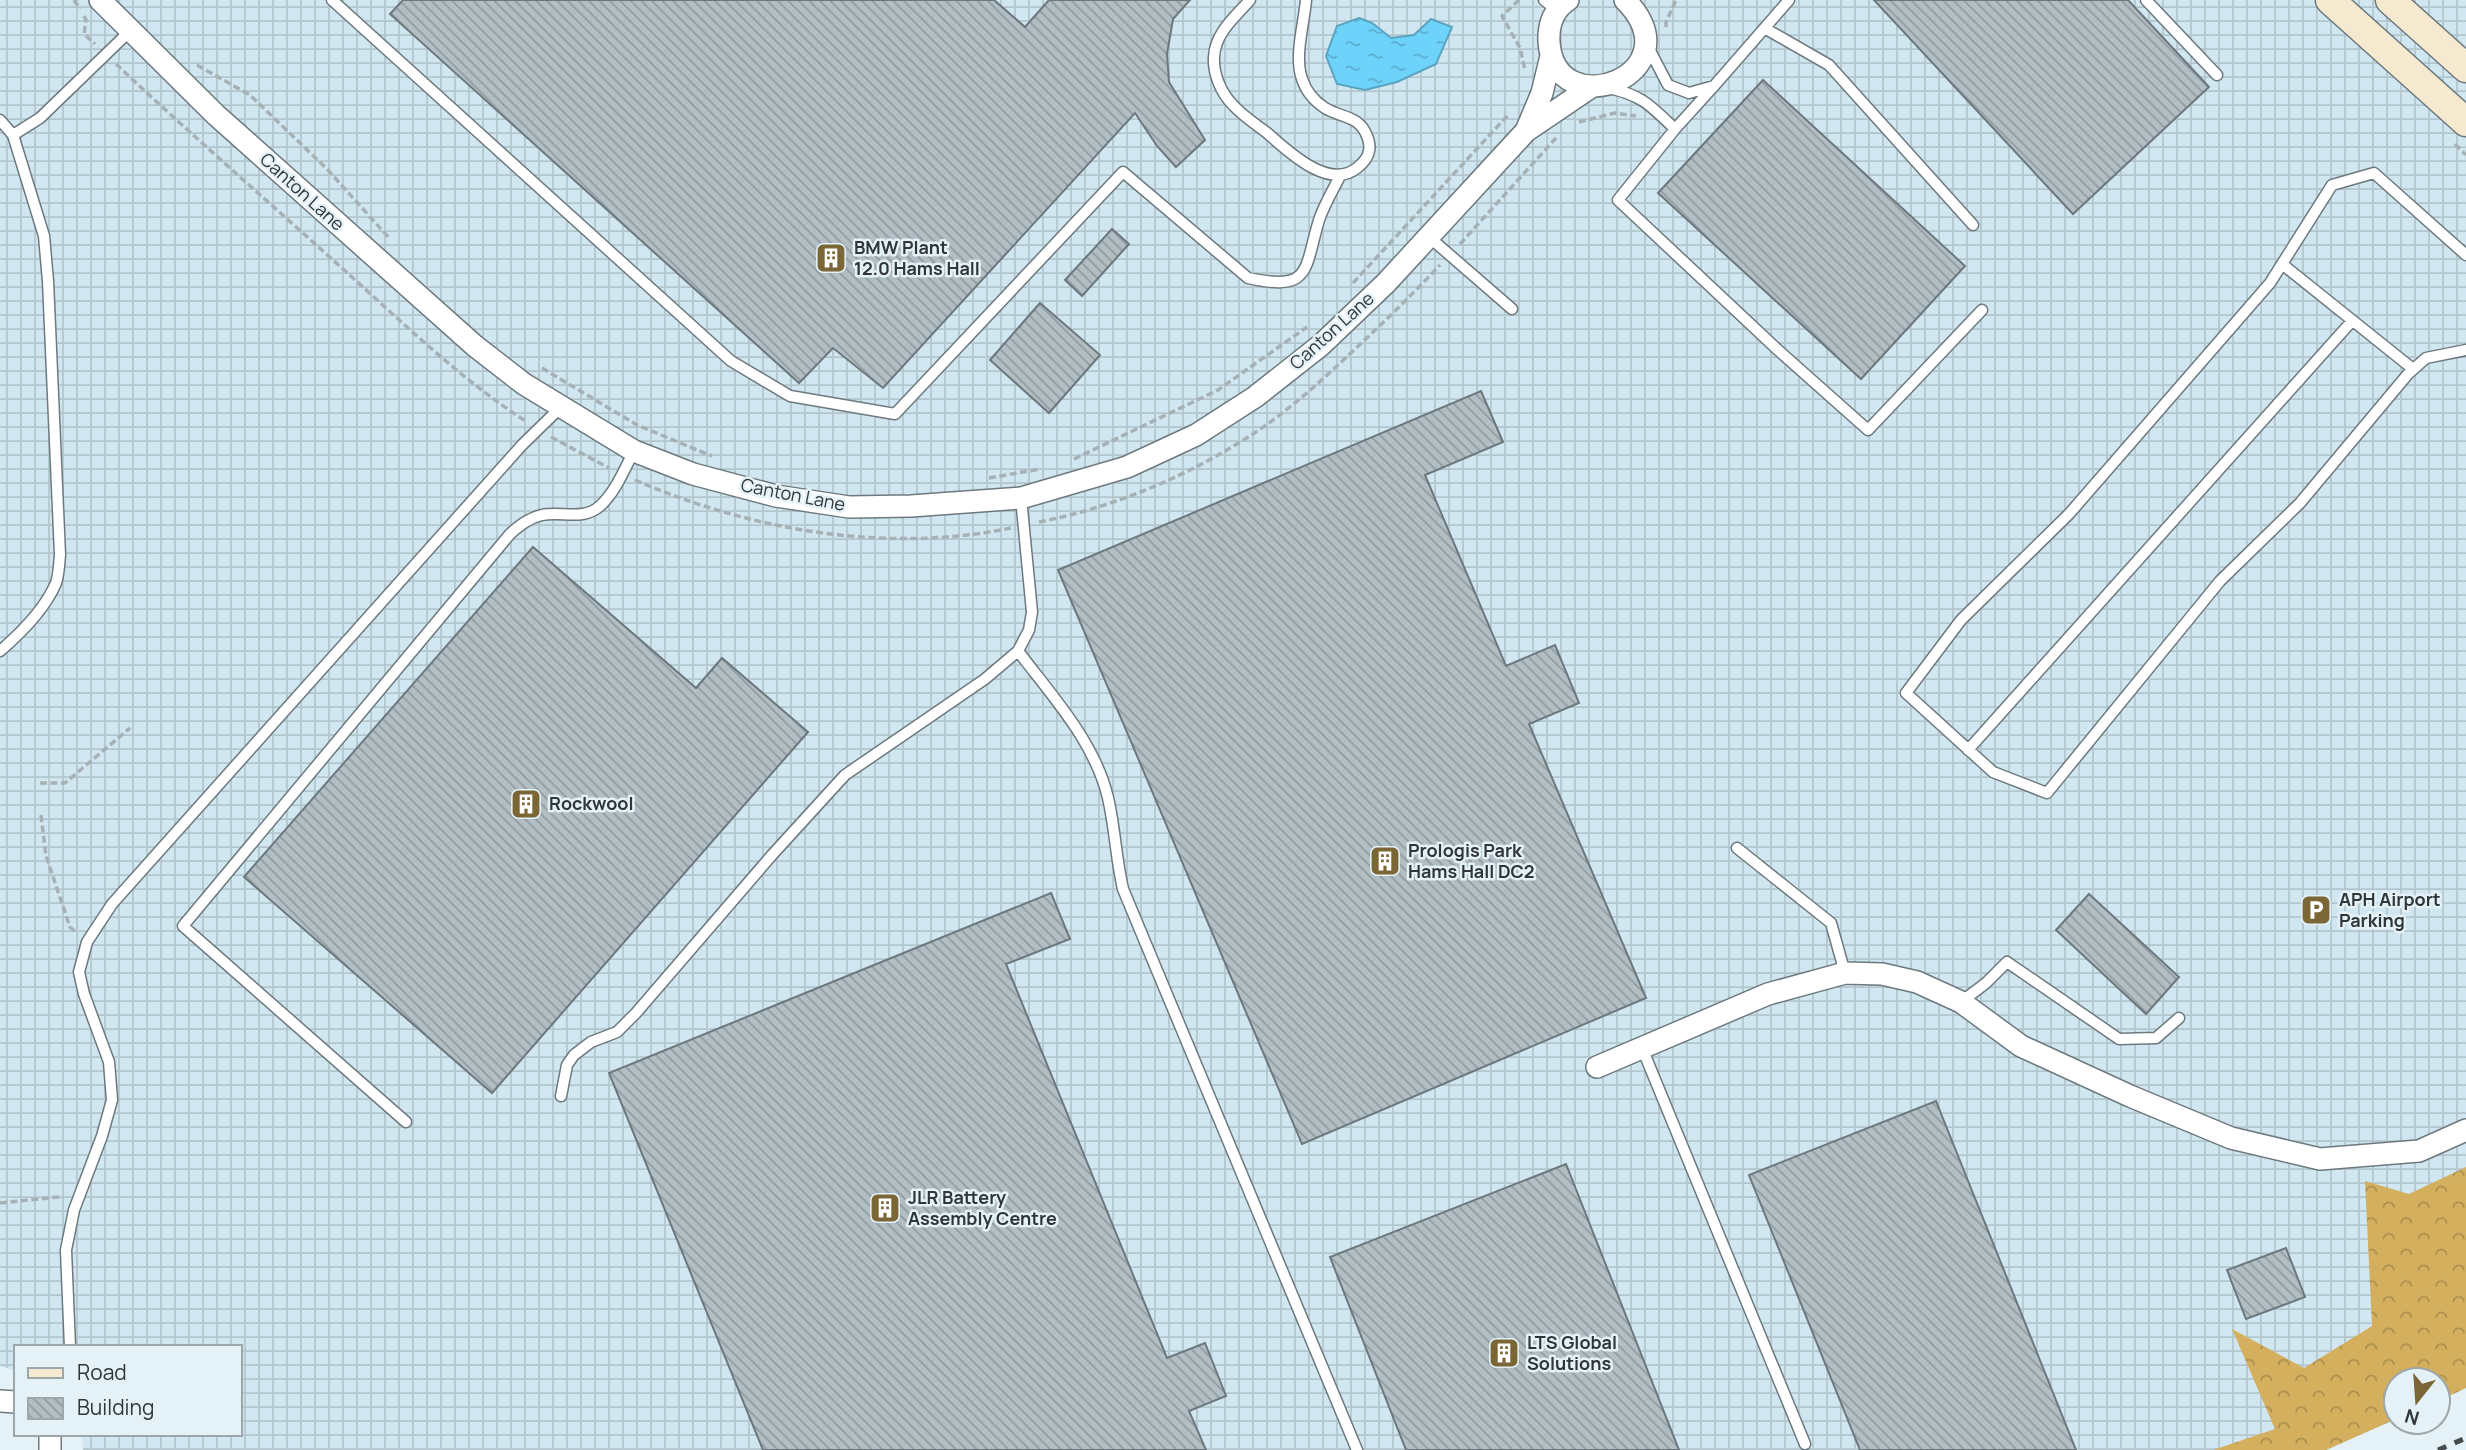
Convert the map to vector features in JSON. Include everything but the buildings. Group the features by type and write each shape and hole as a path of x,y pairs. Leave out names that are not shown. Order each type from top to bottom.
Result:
{"street":[{"name":"Canton Lane","path":"100,0 216,115 475,346 524,384 634,450 694,474 776,496 849,507 911,506 1021,498 1127,467 1196,435 1255,397 1321,345 1386,283 1525,131 1597,87 1619,82 1637,66 1645,36"},
{"path":"1625,0 1636,12 1645,36"},
{"path":"1645,36 1651,0"},
{"path":"2330,0 2466,122"},
{"path":"2390,0 2466,68"},
{"name":"Canton Lane","path":"1525,131 1542,93 1551,56 1551,22 1557,4"},
{"path":"1551,56 1561,72 1575,82 1597,87"},
{"path":"1597,1067 1768,994 1845,973 1882,974 1917,982 1961,1002 2021,1046 2231,1138 2320,1159 2419,1151 2466,1130"}],"lane":[{"path":"332,0 730,360 790,396 807,400 895,414 1123,172 1248,278 1289,283 1304,272 1313,248 1319,219 1340,176"},
{"path":"1250,0 1224,28 1217,42 1215,73 1221,89 1233,105 1302,162 1323,172 1340,176 1353,172 1364,163 1370,151 1368,139 1363,127 1352,118 1326,109 1309,94 1299,64 1306,0"},
{"path":"1789,0 1675,129 1618,200 1868,430 1982,310"},
{"path":"2146,0 2217,75"},
{"path":"1766,29 1829,65 1973,225"},
{"path":"13,135 40,118 131,30"},
{"path":"1645,36 1668,85 1689,93 1714,86"},
{"path":"1597,87 1630,93 1646,101 1675,129"},
{"path":"0,120 13,135 44,236 60,555 57,580 47,598 18,635 0,651"},
{"path":"2466,255 2374,173 2332,185 2270,283 2069,514 1961,620 1906,693 1993,772 2047,793 2220,581 2300,503 2413,369 2426,358 2466,350"},
{"path":"1429,237 1512,309"},
{"path":"2282,264 2413,369"},
{"path":"1968,750 2353,321"},
{"path":"70,1345 66,1250 74,1210 102,1136 112,1100 108,1062 79,972 87,942 112,904 538,429 561,407"},
{"path":"406,1122 183,926 510,534 525,521 544,515 580,516 598,508 615,487 634,450"},
{"path":"561,1096 573,1055 591,1042 617,1032 636,1013 845,775 985,678 1018,651 1029,630 1032,612 1021,498"},
{"path":"1018,651 1089,749 1108,797 1123,889 1357,1450"},
{"path":"1737,848 1831,923 1845,973"},
{"path":"1961,1002 2007,962 2119,1039 2156,1038 2179,1018"},
{"path":"1642,1048 1805,1444"}],"path":[{"path":"74,0 86,20 84,34 372,295 499,404 538,429 622,475 702,506 824,533 868,538 935,537 997,531 1072,516 1129,496 1189,470 1258,430 1308,392 1412,295 1561,132"},
{"path":"1519,0 1502,16 1520,48 1525,80"},
{"path":"1666,33 1666,22 1673,1"},
{"path":"197,65 250,95 327,169 398,248"},
{"path":"1349,287 1516,107"},
{"path":"1574,125 1615,113 1638,116"},
{"path":"1074,459 1217,390 1311,324"},
{"path":"542,368 637,425 719,458"},
{"path":"985,478 1049,467"},
{"path":"40,783 65,783 130,728"},
{"path":"41,815 46,856 70,927 87,942"},
{"path":"0,1203 58,1197 85,1181"}],"shaded area":[{"path":"0,0 2466,0 2466,1388 2452,1394 2452,1366 2382,1366 2382,1425 2326,1450 83,1450 82,1436 242,1436 242,1345 14,1345 14,1370 0,1366"}],"green space":[{"path":"2466,1167 2466,1388 2452,1394 2452,1366 2382,1366 2382,1425 2326,1450 2213,1450 2275,1429 2232,1329 2304,1368 2372,1326 2365,1181 2409,1194"}],"water":[{"path":"1359,18 1372,23 1391,38 1414,35 1431,19 1452,27 1436,64 1397,82 1365,90 1337,84 1326,56 1337,26"}],"railway":[{"path":"2438,1450 2466,1438"}],"place":[{"name":"BMW Plant 12.0 Hams Hall","path":"831,258"},
{"name":"Rockwool","path":"526,804"},
{"name":"Prologis Park Hams Hall DC2","path":"1385,861"},
{"name":"APH Airport Parking","path":"2316,910"},
{"name":"JLR Battery Assembly Centre","path":"885,1208"},
{"name":"LTS Global Solutions","path":"1504,1353"}]}
